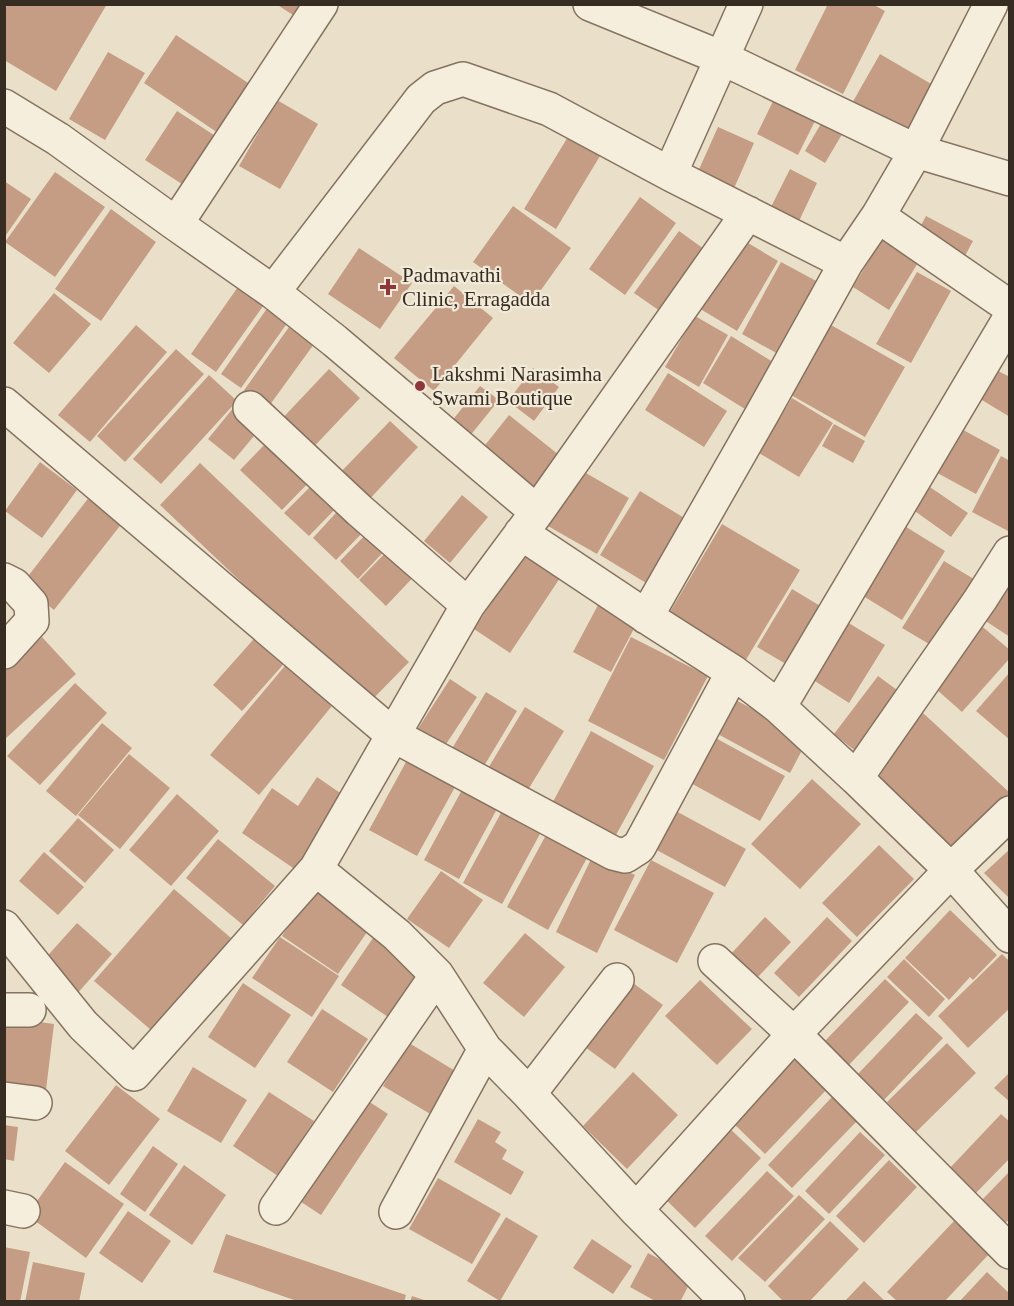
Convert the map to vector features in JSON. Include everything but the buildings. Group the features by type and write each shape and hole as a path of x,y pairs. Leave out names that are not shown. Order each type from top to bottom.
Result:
{"street":[{"path":"176,224 321,4"},
{"path":"590,4 722,58 916,151 1010,179"},
{"path":"670,174 746,4"},
{"path":"646,617 846,263 878,216 916,151 991,4"},
{"path":"273,292 421,99 435,88 463,79 549,109 670,174 846,263"},
{"path":"4,106 58,139 273,292 335,341 529,523 646,617 733,672 779,707 951,870 1010,936"},
{"path":"4,927 83,1024 134,1074 316,869 468,605 529,523 748,213"},
{"path":"878,216 1010,307"},
{"path":"779,707 1010,318"},
{"path":"4,404 393,735 613,853 625,856 639,847 733,672"},
{"path":"250,408 359,510 468,605"},
{"path":"856,778 981,600 1010,553"},
{"path":"4,580 14,585 31,604 32,621 4,652"},
{"path":"636,1210 794,1034 951,870 1010,813"},
{"path":"316,869 397,935 437,975 485,1049 636,1210 728,1302"},
{"path":"715,961 794,1034 1010,1252"},
{"path":"276,1208 437,975"},
{"path":"529,1094 617,980"},
{"path":"396,1212 485,1049"}],"place":[{"name":"Padmavathi Clinic, Erragadda","path":"388,287"},
{"name":"Lakshmi Narasimha Swami Boutique","path":"420,386"}]}
